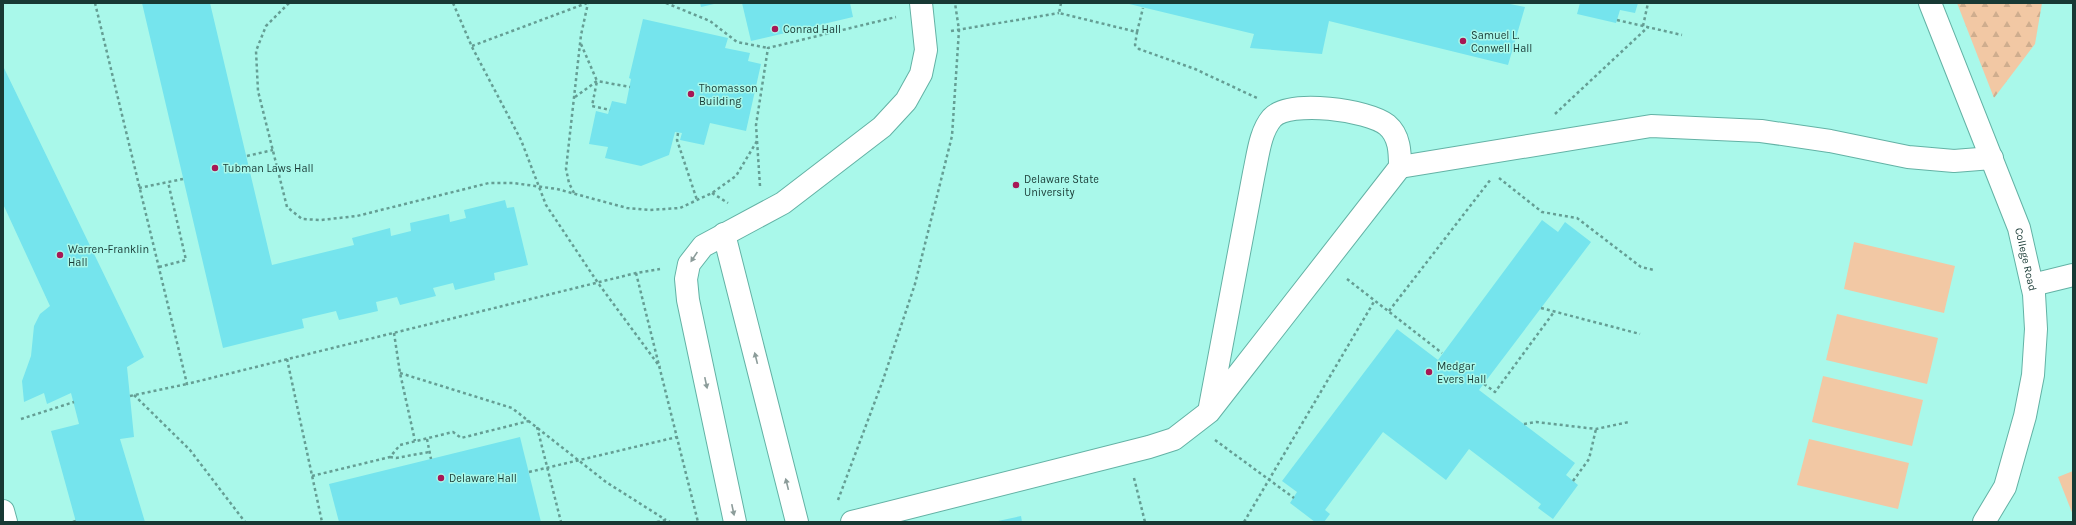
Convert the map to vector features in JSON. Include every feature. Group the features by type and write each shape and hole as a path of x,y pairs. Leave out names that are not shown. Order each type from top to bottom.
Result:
{"street":[{"name":"College Road","path":"1930,3 2019,228 2032,285 2036,329 2033,375 2025,416 2005,487 1984,522"},
{"path":"735,522 688,300 686,279 689,264 703,246 783,203 882,127 906,101 921,74 926,50 922,7"},
{"path":"852,522 1149,447 1174,439 1202,418 1400,167 1400,145 1387,125 1371,117 1352,112 1308,107 1286,110 1273,117 1263,134 1202,418"},
{"path":"1400,167 1652,126 1761,131 1830,141 1908,157 1954,161 1992,158"},
{"path":"724,234 797,522"},
{"path":"2032,285 2073,274"},
{"path":"3,511 6,522"}],"path":[{"path":"95,3 187,384"},
{"path":"289,3 266,26 256,52 258,91 287,206 302,219 321,220 357,216 489,183 513,182 574,193 622,207 649,210 680,208 712,193 736,176 757,141"},
{"path":"453,3 472,46 521,140 546,205 598,283 660,367"},
{"path":"472,46 587,3"},
{"path":"574,193 569,183 566,169 580,44 587,3"},
{"path":"666,3 710,21 737,42 768,48 922,7"},
{"path":"835,505 883,380 915,284 952,136 959,30 954,3"},
{"path":"1059,13 1061,3"},
{"path":"1643,26 1648,3"},
{"path":"1143,8 1135,45 1139,49 1195,69 1263,100"},
{"path":"925,34 959,30 1059,13 1137,32"},
{"path":"1617,20 1682,35"},
{"path":"1552,117 1648,27"},
{"path":"580,44 597,81 592,106 610,110"},
{"path":"760,188 756,125 768,48"},
{"path":"574,97 597,81 630,87"},
{"path":"678,133 677,140 697,200"},
{"path":"247,156 273,150"},
{"path":"1389,311 1495,174 1542,212 1577,218 1641,267 1654,270"},
{"path":"139,188 183,179"},
{"path":"158,267 186,260 168,182"},
{"path":"1326,262 1442,353"},
{"path":"130,396 187,384 636,273 689,264"},
{"path":"636,273 698,522"},
{"path":"1244,522 1375,300"},
{"path":"1541,308 1640,334"},
{"path":"1484,384 1495,392 1554,312"},
{"path":"394,333 400,373 415,442"},
{"path":"287,359 322,522"},
{"path":"400,373 512,408 606,482 670,522"},
{"path":"134,395 190,450 246,522"},
{"path":"21,419 74,402"},
{"path":"1202,418 1269,480 1294,498"},
{"path":"390,457 400,445 453,432 461,438 529,421"},
{"path":"1524,424 1536,422 1596,429 1630,422"},
{"path":"537,427 560,522"},
{"path":"1573,481 1589,459 1596,429"},
{"path":"529,472 677,437"},
{"path":"427,439 431,459"},
{"path":"312,476 390,457 396,458 429,452"},
{"path":"657,522 666,520"}],"green space":[{"path":"1957,3 2042,3 2035,44 1994,98"},
{"path":"1854,242 1955,266 1944,313 1844,289"},
{"path":"1837,314 1938,338 1927,384 1826,360"},
{"path":"1823,376 1923,400 1912,446 1812,422"},
{"path":"1809,439 1909,463 1898,509 1797,485"},
{"path":"2073,471 2073,515 2058,477"}],"building":[{"name":"Tubman Laws Hall","path":"142,3 210,3 272,265 354,245 352,238 390,228 391,236 411,231 410,223 449,214 450,222 466,218 464,210 505,200 507,208 514,207 528,265 494,273 495,280 455,290 453,283 433,288 436,296 400,305 397,297 376,302 378,311 339,320 336,311 302,319 304,328 223,348"},
{"path":"700,3 714,3 714,4 701,7"},
{"name":"Conrad Hall","path":"742,3 850,3 853,17 751,41"},
{"name":"Samuel L. Conwell Hall","path":"1125,3 1505,3 1525,7 1508,65 1329,21 1322,54 1250,48 1254,34"},
{"path":"1580,3 1638,3 1635,13 1620,10 1616,23 1577,14"},
{"name":"Thomasson Building","path":"643,19 728,38 725,48 750,53 748,61 761,64 746,131 710,123 704,145 680,140 682,133 675,132 669,155 641,166 605,158 608,147 589,144 596,111 608,114 612,101 626,104 631,79 629,78"},
{"name":"Warren-Franklin Hall","path":"3,66 144,357 127,367 134,437 120,439 145,522 76,522 51,431 79,424 71,393 47,404 44,393 24,402 22,381 31,356 34,326 40,314 50,306 3,204"},
{"name":"Medgar Evers Hall","path":"1542,220 1558,232 1565,222 1591,242 1479,390 1575,463 1566,475 1578,485 1553,519 1538,508 1541,504 1469,449 1446,480 1383,432 1325,510 1330,514 1324,522 1315,522 1290,503 1297,492 1282,481 1397,329 1438,360"},
{"name":"Delaware Hall","path":"520,437 541,522 339,522 329,484"},
{"path":"1021,516 1022,522 998,522 998,521"}],"place":[{"name":"Conrad Hall","path":"775,29"},
{"name":"Samuel L. Conwell Hall","path":"1463,41"},
{"name":"Thomasson Building","path":"691,94"},
{"name":"Tubman Laws Hall","path":"215,168"},
{"name":"Delaware State University","path":"1016,185"},
{"name":"Warren-Franklin Hall","path":"60,255"},
{"name":"Medgar Evers Hall","path":"1429,372"},
{"name":"Delaware Hall","path":"441,478"}]}
